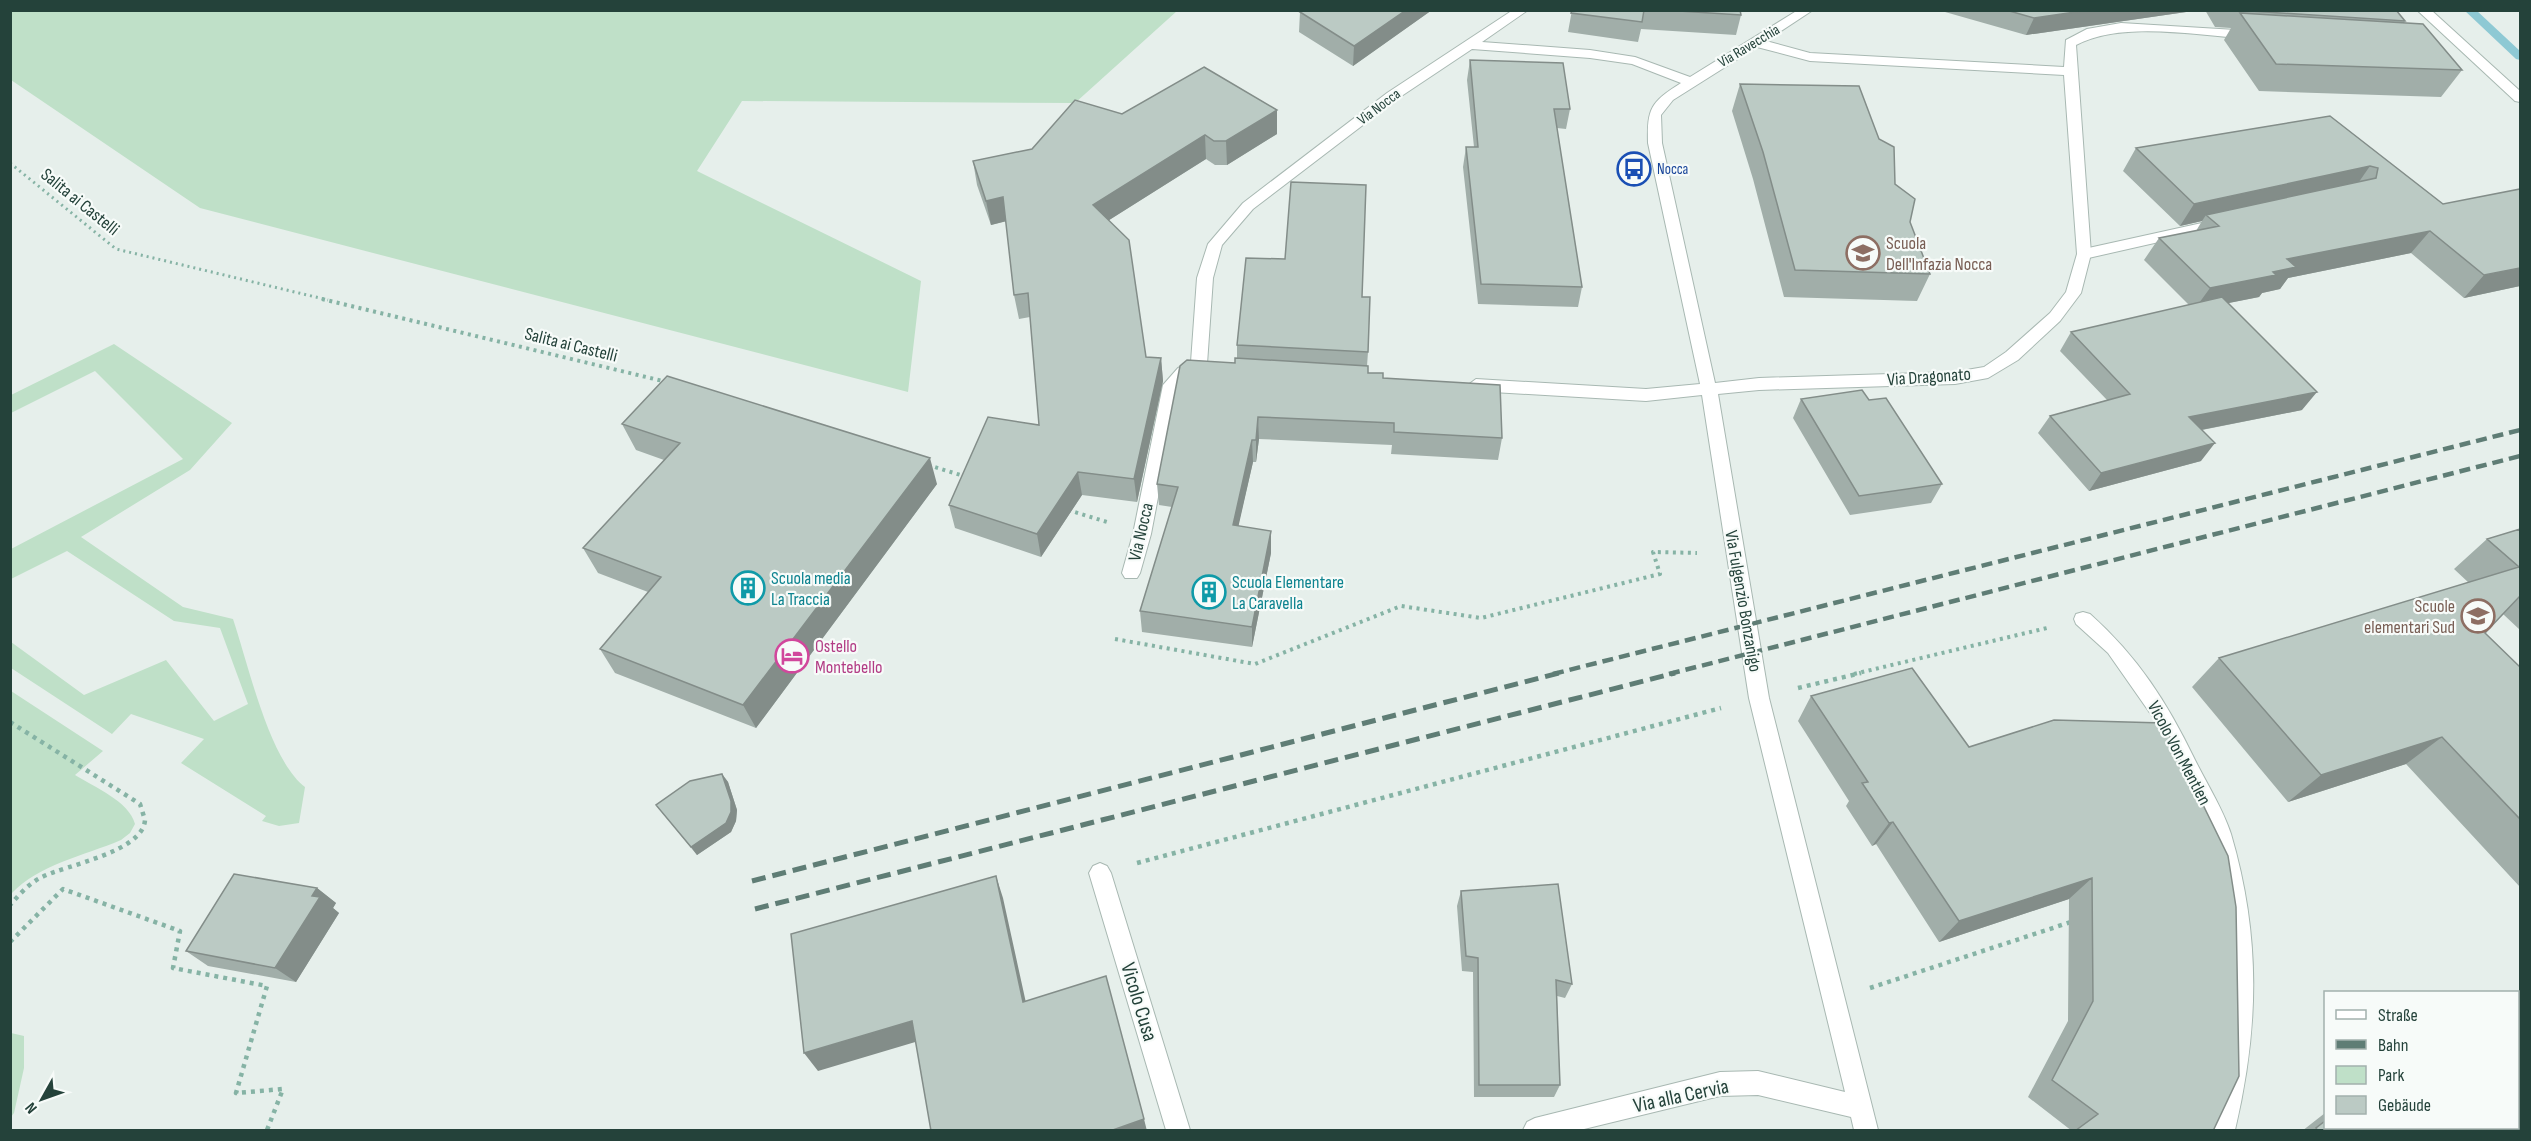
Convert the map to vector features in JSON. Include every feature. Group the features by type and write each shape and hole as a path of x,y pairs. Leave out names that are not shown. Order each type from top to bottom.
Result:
{"street":[{"name":"Via Nocca","path":"1131,573 1142,534 1171,385 1184,372 1206,367 1205,278 1215,244 1248,206 1392,96 1522,10"},
{"name":"Via Ravecchia","path":"1691,82 1808,10"},
{"path":"2422,10 2520,98"},
{"name":"Via Dragonato","path":"1709,390 1759,384 1955,378 1988,372 2012,356 2055,317 2073,293 2084,254 2070,71 2070,43 2091,32 2121,27 2264,36"},
{"path":"1757,42 1781,51 1810,57 2070,71"},
{"path":"1469,45 1590,54 1635,61 1657,67 1691,82"},
{"name":"Via Fulgenzio Bonzanigo","path":"1691,82 1668,97 1654,115 1655,143 1709,390 1759,698 1864,1119"},
{"path":"2084,254 2237,220"},
{"path":"1461,385 1646,395 1709,390"},
{"name":"Vicolo Von Mentlen","path":"2083,619 2115,648 2164,717 2220,832 2236,903 2244,975 2238,1061 2223,1131"},
{"name":"Vicolo Cusa","path":"1100,873 1178,1131"},
{"name":"Via alla Cervia","path":"1535,1131 1720,1084 1758,1083 1864,1119"}],"path":[{"name":"Salita ai Castelli","path":"10,163 116,249 675,384"},
{"path":"926,464 971,479"},
{"path":"1062,508 1142,534"},
{"path":"1115,639 1255,664 1401,606 1481,618 1660,574 1653,552 1734,553"},
{"path":"1100,873 1759,698 2083,619"},
{"path":"10,722 140,804 146,815 145,827 134,839 100,855 42,877 22,891 10,905"},
{"path":"10,942 63,889 180,931 173,968 267,986 236,1093 283,1089 267,1131"},
{"path":"1835,998 2074,921"}],"green space":[{"path":"10,11 1177,11 1075,103 742,101 697,171 921,281 908,392 200,208 11,80"},
{"path":"114,344 232,423 190,470 81,537 183,607 233,619 270,734 292,774 305,787 299,823 279,826 262,821 266,816 181,763 204,739 131,714 112,734 11,668 11,642 84,695 166,660 214,721 248,704 220,628 174,621 67,551 11,579 11,549 183,459 95,371 11,413 11,395"},
{"path":"11,691 103,751 75,775 126,808 135,824 130,833 121,840 48,868 22,884 11,894"},
{"path":"11,1033 24,1036 24,1068 14,1113 11,1117"}],"building":[{"path":"1304,10 1406,10 1354,46 1300,12"},
{"path":"1572,10 1644,10 1642,22 1571,13"},
{"path":"1663,10 1740,10 1741,15"},
{"path":"2006,10 2089,10 2034,18"},
{"path":"2236,10 2396,10 2405,21"},
{"path":"2240,13 2423,24 2462,70 2276,64"},
{"path":"1470,60 1563,63 1570,109 1554,109 1582,287 1481,284 1466,147 1478,147"},
{"path":"1204,67 1277,110 1226,141 1214,141 1205,135 1093,205 1129,240 1146,357 1161,358 1134,479 1078,472 1037,534 949,505 988,417 1039,425 1028,293 1014,295 1003,197 986,201 973,161 1032,149 1075,100 1122,114"},
{"path":"1740,84 1859,86 1879,139 1894,147 1895,184 1915,199 1910,222 1930,274 1795,270 1763,152"},
{"path":"2330,116 2443,204 2520,189 2520,268 2484,275 2430,231 2287,259 2296,267 2273,272 2276,275 2210,288 2159,238 2219,226 2206,215 2376,178 2378,168 2370,166 2194,204 2136,148"},
{"path":"1291,182 1366,185 1362,297 1370,297 1368,352 1237,345 1246,258 1285,259"},
{"path":"2222,297 2317,392 2189,417 2215,443 2101,473 2050,416 2130,394 2071,332"},
{"path":"1235,358 1368,366 1368,373 1383,373 1383,378 1500,385 1502,438 1394,432 1394,423 1258,417 1256,440 1252,440 1233,525 1271,531 1252,627 1140,611 1178,487 1157,484 1180,366 1187,360 1235,363"},
{"path":"667,376 930,458 743,705 600,649 661,577 583,548 680,443 622,424"},
{"path":"1862,390 1869,400 1886,398 1942,484 1859,496 1801,399"},
{"path":"2520,529 2520,596 2485,633 2520,667 2520,819 2442,737 2321,775 2219,658 2519,567 2487,539"},
{"path":"1912,668 1969,747 2054,720 2163,723 2228,856 2236,907 2239,1076 2213,1131 2075,1131 2098,1114 2052,1080 2093,1001 2092,878 1959,921 1893,822 1889,823 1862,783 1868,782 1811,696"},
{"path":"722,774 731,801 731,812 726,823 691,847 656,805 690,781"},
{"path":"234,874 317,888 312,896 320,897 275,968 186,951"},
{"path":"996,876 1023,1002 1106,976 1144,1119 1110,1131 931,1131 912,1021 804,1053 791,934"},
{"path":"1558,884 1572,984 1556,980 1560,1085 1479,1085 1478,958 1466,956 1461,891"},
{"path":"2324,1122 2324,1129 2511,1129 2513,1131 2318,1131 2316,1128"}],"waterway":[{"path":"2469,10 2520,57"}],"railway":[{"path":"1553,674 2520,430"},
{"path":"1669,674 2520,456"},
{"path":"752,881 1559,673"},
{"path":"755,909 1675,673"}],"place":[{"name":"Nocca","path":"1634,169"},
{"name":"Scuola Dell'Infazia Nocca","path":"1863,253"},
{"name":"Scuola media La Traccia","path":"748,588"},
{"name":"Scuola Elementare La Caravella","path":"1209,592"},
{"name":"Scuole elementari Sud","path":"2478,616"},
{"name":"Ostello Montebello","path":"792,656"}]}
